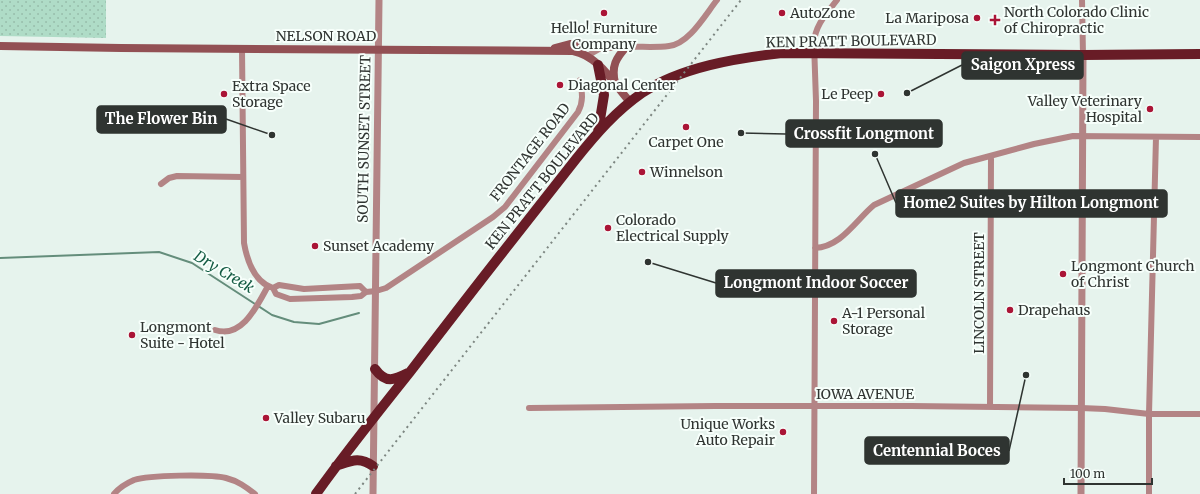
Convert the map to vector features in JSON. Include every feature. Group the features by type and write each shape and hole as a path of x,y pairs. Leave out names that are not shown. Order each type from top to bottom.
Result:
{"highway":[{"name":"KEN PRATT BOULEVARD","path":"316,494 336,466 598,132 613,116 630,102 659,84 675,77 717,64 782,53 1083,55 1200,54"},
{"path":"598,65 604,95 598,132"},
{"path":"375,369 380,376 385,379 392,380 410,372"},
{"path":"336,466 359,459 367,461 373,466"}],"main road":[{"path":"547,51 570,44 627,46"},
{"name":"NELSON ROAD","path":"0,46 573,51 587,56 598,65 630,102"},
{"path":"616,86 614,76 615,64 618,56 627,46"}],"street":[{"name":"SOUTH SUNSET STREET","path":"373,480 373,494 375,416 378,0"},
{"path":"587,56 602,48 627,46 669,46 679,43 688,36 716,0"},
{"path":"814,494 816,102 814,37 824,16 837,0"},
{"path":"1081,494 1082,0"},
{"path":"215,330 223,332 234,330 243,324 270,287 279,285 304,288 360,286 366,292 361,296 352,297 290,298 276,294 270,287 255,273 246,256 244,243 242,49"},
{"name":"FRONTAGE ROAD","path":"366,292 386,288 493,217 505,207 578,112 582,105 583,98 580,80"},
{"path":"815,248 828,245 848,231 874,205 964,163 1073,136 1200,137"},
{"path":"1149,494 1149,414 1156,137"},
{"name":"LINCOLN STREET","path":"990,407 991,156"},
{"path":"161,184 169,178 177,176 243,177"},
{"name":"IOWA AVENUE","path":"529,408 814,406 990,407 1081,408 1149,414 1200,414"},
{"path":"114,494 126,484 134,480 147,477 212,476 235,481 244,485 255,494"}],"green space":[{"path":"0,0 106,0 106,38 0,36"}],"waterway":[{"name":"Dry Creek","path":"0,258 159,252 192,263 272,315 294,322 319,324 359,313"}],"railway":[{"path":"355,494 741,0"}],"place":[{"name":"Hello! Furniture Company","path":"604,13"},
{"name":"AutoZone","path":"782,13"},
{"name":"La Mariposa","path":"977,18"},
{"name":"North Colorado Clinic of Chiropractic","path":"995,20"},
{"name":"Diagonal Center","path":"560,85"},
{"name":"Saigon Xpress","path":"907,93"},
{"name":"Extra Space Storage","path":"224,94"},
{"name":"Le Peep","path":"881,94"},
{"name":"Valley Veterinary Hospital","path":"1150,109"},
{"name":"Carpet One","path":"686,127"},
{"name":"Crossfit Longmont","path":"741,133"},
{"name":"The Flower Bin","path":"272,135"},
{"name":"Home2 Suites by Hilton Longmont","path":"875,154"},
{"name":"Winnelson","path":"642,172"},
{"name":"Colorado Electrical Supply","path":"608,228"},
{"name":"Sunset Academy","path":"315,246"},
{"name":"Longmont Indoor Soccer","path":"648,262"},
{"name":"Longmont Church of Christ","path":"1063,274"},
{"name":"Drapehaus","path":"1010,310"},
{"name":"A-1 Personal Storage","path":"834,321"},
{"name":"Longmont Suite - Hotel","path":"132,335"},
{"name":"Centennial Boces","path":"1026,375"},
{"name":"Valley Subaru","path":"266,418"},
{"name":"Unique Works Auto Repair","path":"783,432"}]}
